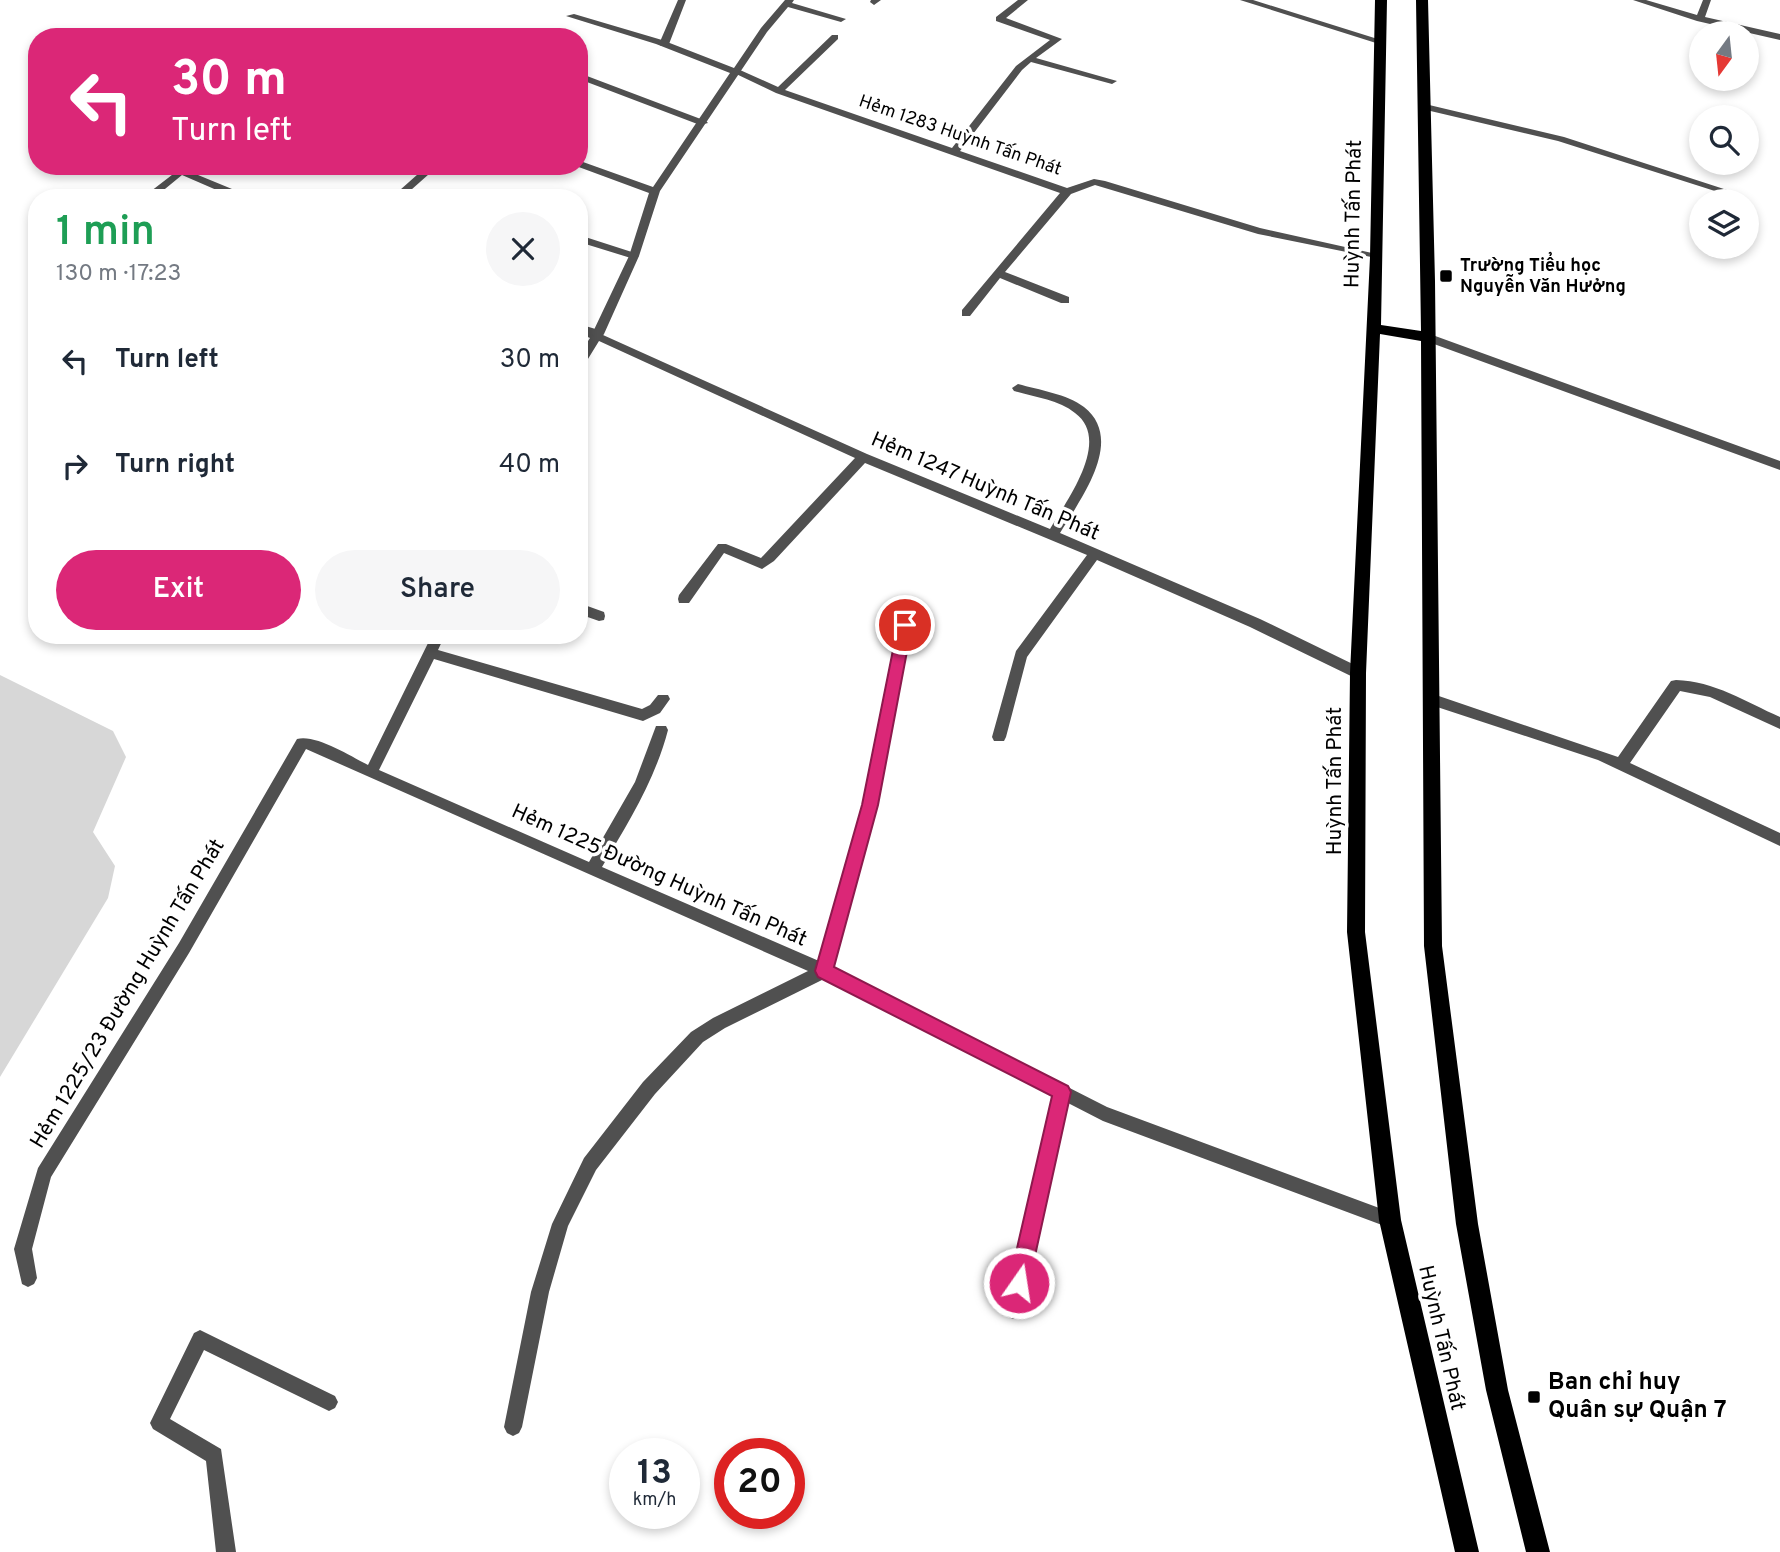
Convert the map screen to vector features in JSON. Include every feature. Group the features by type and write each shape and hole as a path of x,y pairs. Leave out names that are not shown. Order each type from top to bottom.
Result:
{"main road":[{"name":"Huỳnh Tấn Phát","path":"1381,0 1377,257 1358,673 1356,932 1390,1220 1467,1552"},
{"name":"Huỳnh Tấn Phát","path":"1422,0 1433,946 1467,1224 1497,1390 1538,1552"},
{"path":"1374,328 1427,337"}],"street":[{"path":"664,44 682,0"},
{"path":"954,152 1018,68 1057,39 999,19 1024,0"},
{"path":"1244,0 1379,41"},
{"path":"1637,0 1700,19 1780,37"},
{"path":"1700,19 1707,0"},
{"path":"588,350 634,256 655,191 764,30 788,2 841,19"},
{"name":"Hẻm 1283 Huỳnh Tấn Phát","path":"571,16 664,44 779,91 1067,192 1094,183 1105,184 1258,231 1377,257"},
{"path":"779,91 835,37"},
{"path":"1029,59 1112,81"},
{"path":"588,79 703,123"},
{"path":"1424,107 1561,139 1719,189"},
{"path":"588,167 655,191"},
{"path":"159,189 177,175"},
{"path":"188,175 223,189"},
{"path":"406,189 423,175"},
{"path":"967,313 1067,192"},
{"path":"588,240 634,256"},
{"path":"998,273 1065,300"},
{"name":"Hẻm 1247 Huỳnh Tấn Phát","path":"588,331 863,457 1053,535 1255,623 1358,673"},
{"path":"1427,337 1780,466"},
{"path":"1018,387 1078,409 1092,420 1097,438 1095,454 1088,471 1053,535"},
{"path":"684,599 722,547 762,564 770,558 863,457"},
{"path":"999,737 1021,655 1094,555"},
{"path":"513,1427 540,1292 561,1224 590,1164 649,1088 697,1037 719,1023 824,971 870,805 910,602"},
{"path":"588,612 599,616"},
{"path":"371,774 436,644"},
{"path":"432,653 643,715 655,709 663,699"},
{"path":"1621,764 1676,685 1702,689 1780,723"},
{"path":"1430,699 1621,764 1780,840"},
{"path":"592,870 644,781 656,752 661,730"},
{"name":"Hẻm 1225 Đường Huỳnh Tấn Phát","path":"302,743 314,745 371,774 824,971 1103,1113 1390,1220"},
{"name":"Hẻm 1225/23 Đường Huỳnh Tấn Phát","path":"28,1278 23,1249 44,1174 184,948 302,743"},
{"path":"1013,1310 1062,1092"},
{"path":"226,1552 220,1525 220,1494 214,1457 159,1423 200,1339 329,1402"}],"shaded area":[{"path":"0,675 113,731 126,757 93,832 115,866 108,898 0,1077"}],"place":[{"name":"Trường Tiểu học Nguyễn Văn Hưởng","path":"1446,276"},
{"name":"Ban chỉ huy Quân sự Quận 7","path":"1534,1397"}],"route":[{"path":"905,625 870,805 824,971 1062,1092 1019,1283"}]}
